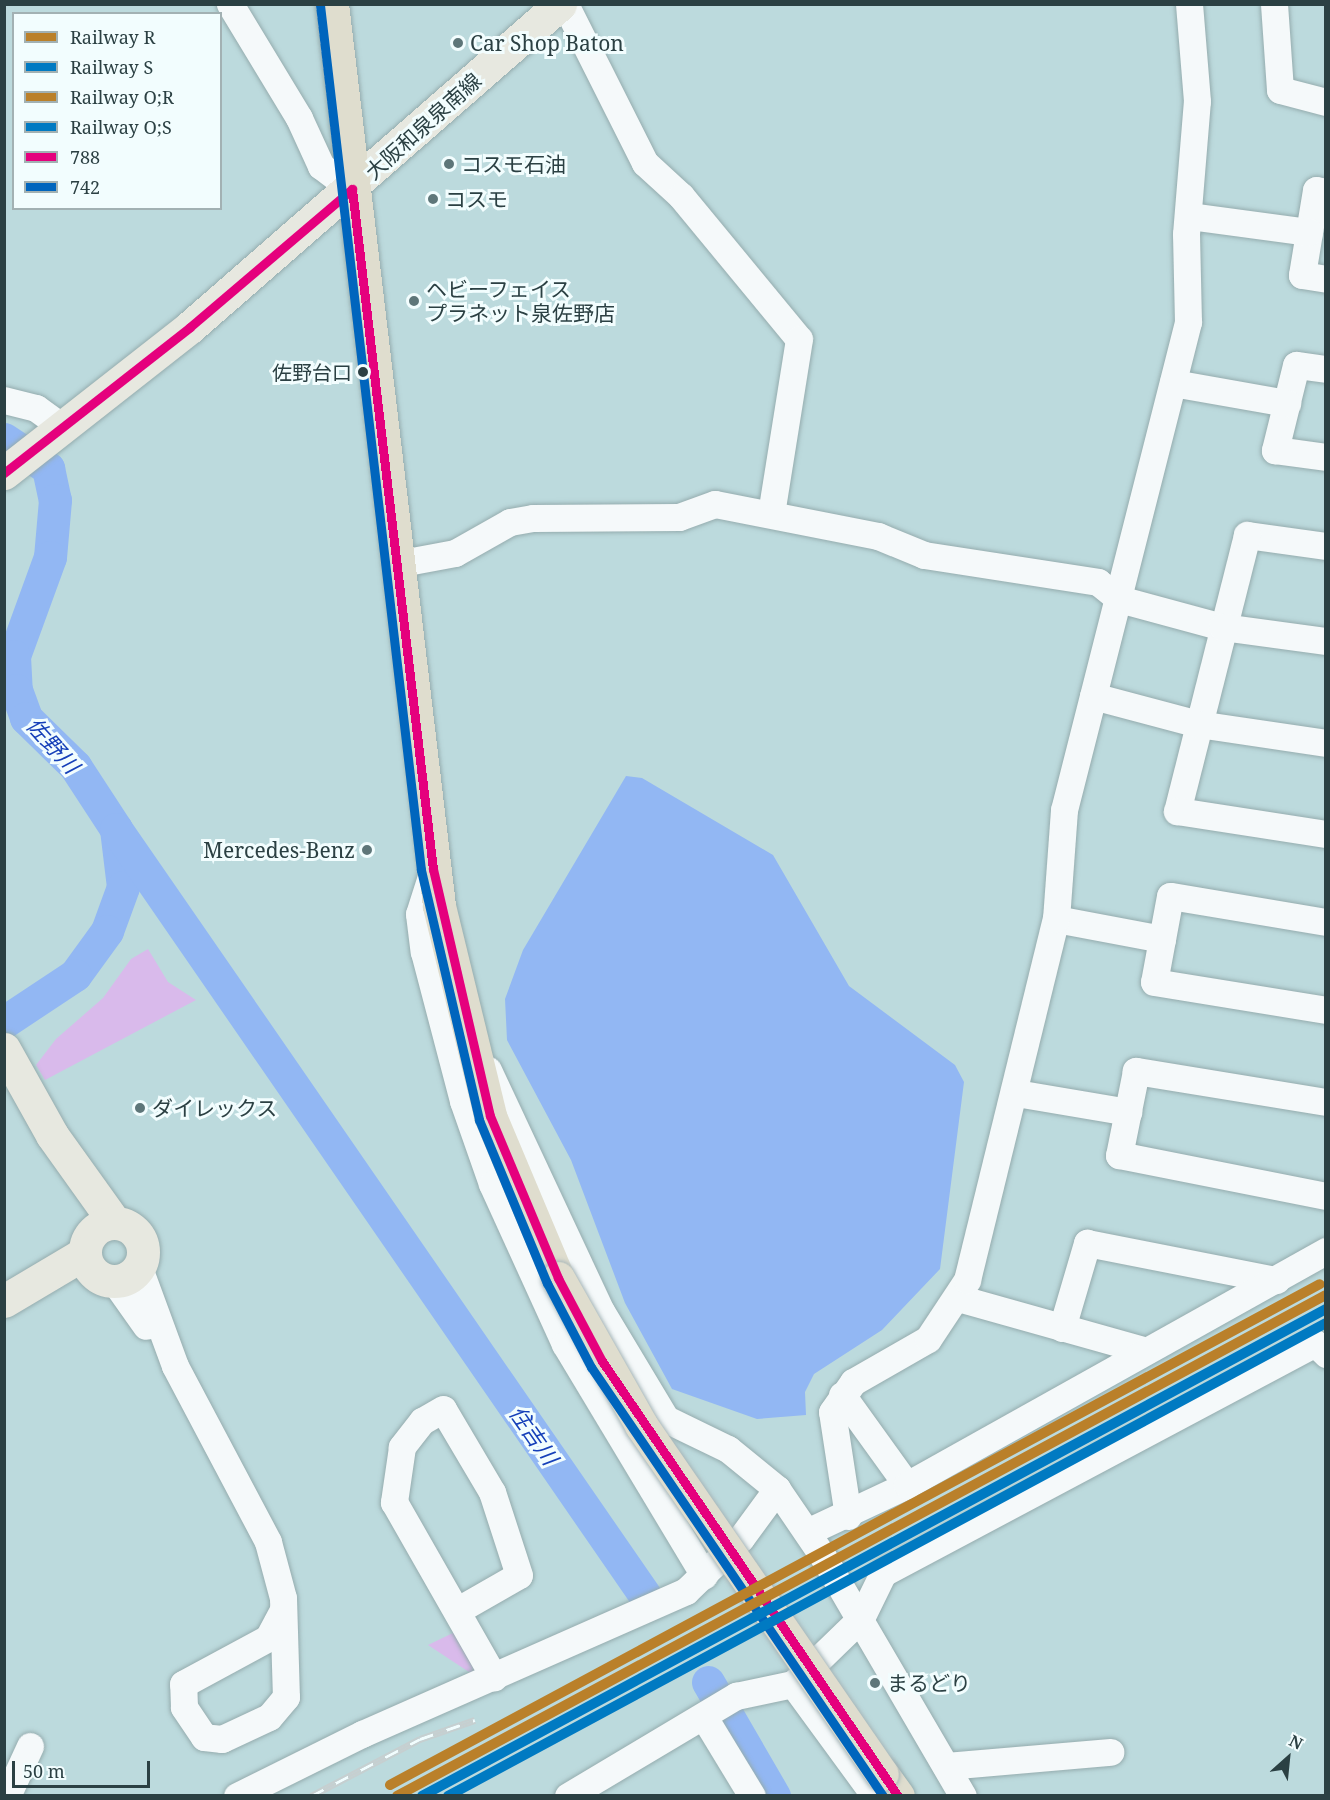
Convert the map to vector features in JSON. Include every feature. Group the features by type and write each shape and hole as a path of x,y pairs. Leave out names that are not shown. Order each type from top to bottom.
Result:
{"highway":[{"path":"332,4 433,869 466,1023 490,1116 558,1278 641,1425 885,1788"}],"main road":[{"name":"大阪和泉泉南線","path":"7,471 57,433 352,189 550,8"},
{"path":"6,1053 52,1135 107,1257 9,1299"}],"street":[{"path":"230,4 299,118 321,166 352,189"},
{"path":"1066,734 1173,383 1188,322 1189,216 1197,101 1189,4"},
{"path":"1274,4 1280,90 1326,102"},
{"path":"550,8 645,163 681,196 799,339 771,514"},
{"path":"1326,192 1316,190 1302,275 1326,279"},
{"path":"1189,216 1309,232"},
{"path":"1326,369 1296,364 1275,450 1326,457"},
{"path":"1173,383 1287,403"},
{"path":"4,400 36,408 57,433"},
{"path":"396,564 455,553 510,522 533,518 679,517 715,504 878,536 924,555 1111,592 1222,627 1326,641"},
{"path":"1326,546 1247,535 1177,811 1326,834"},
{"path":"848,1516 832,1412 853,1382 928,1339 958,1298 1016,1093 1056,919 1064,810 1094,696 1111,592"},
{"path":"1094,696 1198,724 1326,743"},
{"path":"433,869 419,914 424,952 463,1101 492,1184 566,1344 704,1575"},
{"path":"1326,922 1170,896 1154,982 1326,1010"},
{"path":"1056,919 1162,939"},
{"path":"466,1023 601,1311 666,1419 728,1449 777,1489 861,1618 963,1796"},
{"path":"1326,1102 1136,1071 1119,1155 1326,1196"},
{"path":"1016,1093 1128,1112"},
{"path":"1062,1328 1088,1243 1276,1280"},
{"path":"807,1532 848,1516 908,1485 1326,1251"},
{"path":"107,1257 175,1366 268,1542 280,1576 283,1610 288,1680 282,1703 269,1717 222,1739 204,1737 184,1707 183,1684 268,1638 283,1610"},
{"path":"958,1298 1146,1351"},
{"path":"585,1791 736,1696 793,1684 861,1618 883,1573 1315,1343 1326,1354"},
{"path":"842,1395 908,1485"},
{"path":"458,1610 519,1575 492,1492 443,1410 422,1421 402,1448 394,1502 458,1610 494,1677"},
{"path":"237,1796 686,1591 741,1538 777,1489"},
{"path":"793,1684 885,1788"},
{"path":"704,1717 752,1796"},
{"path":"7,1795 30,1746"},
{"path":"946,1766 1110,1752"}],"shaded area":[{"path":"148,949 168,982 196,1000 45,1080 36,1065 56,1039 103,998 131,959"},
{"path":"459,1630 481,1670 472,1674 428,1645"}],"water":[{"path":"626,776 642,778 773,855 849,986 955,1065 964,1082 940,1269 882,1330 814,1374 805,1392 806,1415 757,1419 672,1389 625,1303 571,1160 507,1040 505,999 523,950"}],"waterway":[{"name":"佐野川","path":"4,439 48,468 55,500 50,557 14,656 16,690 26,718 75,766 116,829 123,887 107,931 75,975 4,1022"},
{"path":"116,829 648,1600"},
{"name":"住吉川","path":"708,1682 774,1796"}],"railway":[{"path":"311,1796 420,1739 475,1720"}],"rail line":[{"name":"O;R","path":"390,1785 1320,1284"},
{"name":"R","path":"397,1796 1326,1295"},
{"name":"S","path":"422,1796 1326,1309"},
{"name":"O;S","path":"448,1796 1326,1323"}],"transit line":[{"name":"742","path":"320,5 421,870 479,1120 547,1283 591,1367 883,1796"},
{"name":"788","path":"352,189 433,869 490,1116 558,1278 602,1361 898,1796"},
{"name":"788","path":"4,473 190,327 352,189"}],"place":[{"name":"Car Shop Baton","path":"458,43"},
{"name":"コスモ石油","path":"449,164"},
{"name":"コスモ","path":"433,199"},
{"name":"ヘビーフェイス プラネット泉佐野店","path":"414,301"},
{"name":"佐野台口","path":"363,372"},
{"name":"Mercedes-Benz","path":"367,850"},
{"name":"ダイレックス","path":"140,1108"},
{"name":"まるどり","path":"875,1683"}]}
